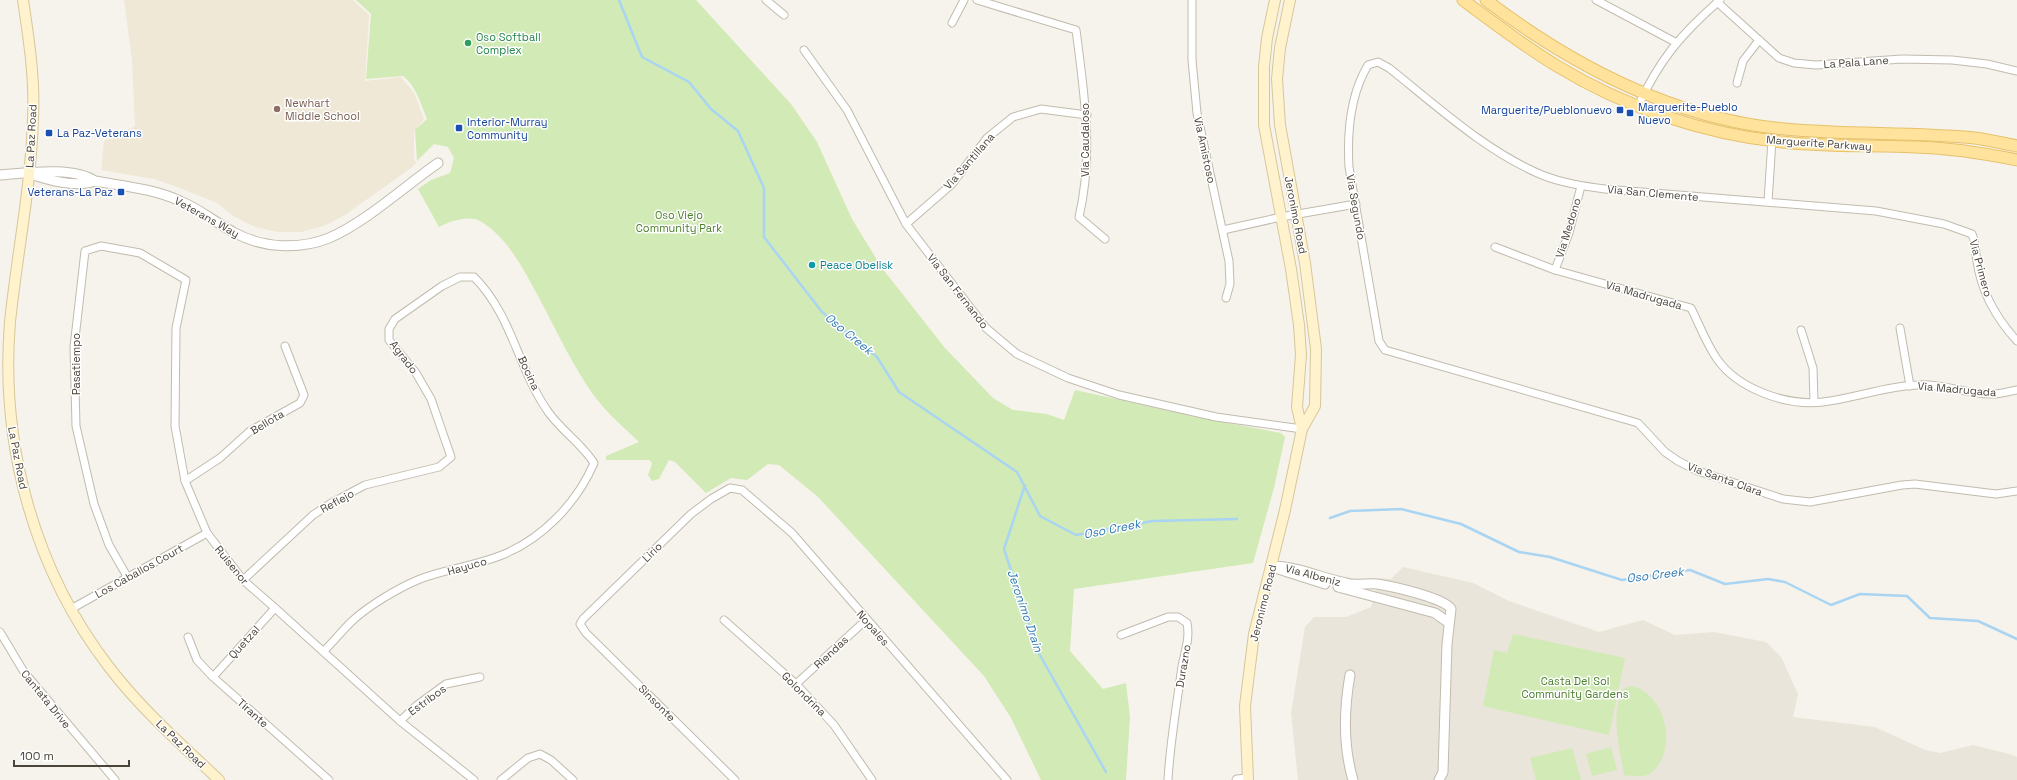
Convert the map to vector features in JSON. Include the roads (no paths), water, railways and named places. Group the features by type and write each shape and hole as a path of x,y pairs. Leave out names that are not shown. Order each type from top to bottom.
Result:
{"main road":[{"name":"La Paz Road","path":"23,0 33,83 33,132 10,324 8,376 10,415 18,468 32,520 52,572 71,609 101,656 127,689 152,716 219,780"},
{"name":"Jeronimo Road","path":"1275,0 1267,38 1264,67 1264,125 1299,325 1301,355 1297,408 1302,429"},
{"name":"Jeronimo Road","path":"1248,779 1245,713 1250,661 1261,605 1272,566 1302,429 1315,406 1316,349 1306,263 1295,215 1280,125 1277,79 1283,27 1290,0"},
{"name":"Marguerite Parkway","path":"1464,0 1557,66 1638,106 1687,122 1736,134 1772,140 1820,145 1950,149 1982,152 2017,160"},
{"name":"Marguerite Parkway","path":"1486,0 1541,39 1586,67 1644,93 1694,110 1737,121 1773,127 1816,131 1943,135 1977,138 2017,146"},
{"path":"1772,140 1773,127"}],"street":[{"path":"766,0 784,15"},
{"path":"952,23 964,0"},
{"name":"Via Caudaloso","path":"976,0 1076,30 1087,115 1087,172 1079,217 1105,239"},
{"name":"Via Amistoso","path":"1192,0 1192,60 1197,113 1205,155 1223,230 1230,273 1230,284 1226,298"},
{"path":"1596,0 1675,42"},
{"path":"1638,106 1659,64 1675,42 1718,1"},
{"name":"La Pala Lane","path":"1718,1 1778,58 1794,63 1816,65 1902,59 1952,60 1987,64 2017,71"},
{"path":"1737,83 1743,62 1759,40"},
{"name":"Via San Fernando","path":"804,50 847,110 906,224 986,328 1017,354 1068,378 1119,395 1216,417 1302,429"},
{"name":"Via San Clemente","path":"1368,64 1378,62 1389,68 1481,140 1518,163 1543,175 1581,186 1876,211 1944,224 1972,234"},
{"name":"Via Segundo","path":"1368,64 1358,86 1348,140 1349,168 1379,341 1385,350"},
{"name":"Via Santillana","path":"906,224 952,184 987,138 1013,117 1041,109 1087,115"},
{"path":"1768,202 1772,140"},
{"name":"Veterans Way","path":"0,175 29,174 46,179 85,184 95,181 169,196 198,210 242,237 273,245 294,245 324,240 344,230 438,163"},
{"name":"Via Medono","path":"1555,270 1568,233 1581,186"},
{"path":"1223,230 1281,217 1356,204"},
{"name":"Via Primero","path":"1972,234 1976,244 1977,261 1985,292 1997,314 2017,341"},
{"name":"Pasatiempo","path":"128,578 109,545 94,504 76,426 74,347 85,251 101,246 140,253 186,280"},
{"name":"Via Madrugada","path":"1495,247 1555,270 1691,308 1718,361 1730,373 1760,392 1776,397 1814,402 1910,386 1932,385 1994,394 2017,390"},
{"name":"Agrado","path":"451,458 431,399 416,373 389,340 389,329 395,319 442,286 460,276 474,276"},
{"name":"Bocina","path":"474,276 484,287 503,314 533,384 549,413 586,451 594,463"},
{"name":"Ruisenor","path":"186,280 176,328 175,426 185,481 207,533 243,580 324,651 400,721 474,780"},
{"path":"1900,328 1910,386"},
{"path":"1801,330 1813,368 1814,402"},
{"name":"Bellota","path":"185,481 220,458 250,431 300,403 304,395 302,386 285,346"},
{"name":"Via Santa Clara","path":"1385,350 1638,423 1665,452 1678,461 1698,471 1783,500 1810,502 1902,485 1915,484 1984,494 2017,491"},
{"name":"Reflejo","path":"243,580 313,515 333,502 365,486 439,468 451,458"},
{"name":"Hayuco","path":"324,651 352,621 388,596 421,579 502,555 529,542 570,504 589,476 594,463"},
{"name":"Nopales","path":"730,488 742,490 792,534 1008,780"},
{"name":"Lirio","path":"580,624 583,619 691,514 711,499 730,488"},
{"name":"Los Caballos Court","path":"71,609 207,533"},
{"name":"Via Albeniz","path":"1272,566 1288,566 1347,584 1376,584 1441,601 1450,606 1452,609 1449,623 1446,656 1443,772 1439,780"},
{"name":"Via Albeniz","path":"1272,566 1286,573 1436,613 1449,623"},
{"path":"1409,606 1412,593"},
{"name":"Quetzal","path":"213,677 275,608"},
{"name":"Durazno","path":"1121,636 1168,618 1178,617 1187,623 1189,634 1184,657 1174,726 1168,780"},
{"name":"Golondrina","path":"724,620 796,684 834,725 872,780"},
{"name":"Riendas","path":"796,684 866,620"},
{"name":"Sinsonte","path":"580,624 586,633 735,780"},
{"name":"Cantata Drive","path":"0,632 24,672 115,780"},
{"name":"Tirante","path":"188,638 197,660 213,677 329,780"},
{"path":"1350,674 1345,706 1348,754 1353,780"},
{"name":"Estribos","path":"400,721 416,706 446,684 480,678"},
{"path":"501,780 528,758 540,754 551,760 573,780"},
{"path":"1237,780 1248,779"}],"waterway":[{"name":"Oso Creek","path":"619,0 642,57 689,82 711,109 738,131 764,188 764,237 822,312 877,357 899,392 1017,472 1040,516 1076,535 1153,521 1237,519"},
{"name":"Jeronimo Drain","path":"1025,485 1004,549 1037,650 1106,772"},
{"name":"Oso Creek","path":"1330,518 1350,511 1401,509 1461,524 1519,552 1550,557 1622,580 1690,570 1725,584 1768,579 1785,582 1831,605 1860,594 1907,596 1930,618 1978,621 2017,639"}],"place":[{"name":"Oso Softball Complex","path":"468,43"},
{"name":"Newhart Middle School","path":"277,109"},
{"name":"Marguerite/Pueblonuevo","path":"1620,110"},
{"name":"Marguerite-Pueblo Nuevo","path":"1630,113"},
{"name":"Interior-Murray Community","path":"459,128"},
{"name":"La Paz-Veterans","path":"49,133"},
{"name":"Veterans-La Paz","path":"121,192"},
{"name":"Peace Obelisk","path":"812,265"}],"park label":[{"name":"Oso Viejo Community Park","path":"679,221"},
{"name":"Casta Del Sol Community Gardens","path":"1575,687"}]}
